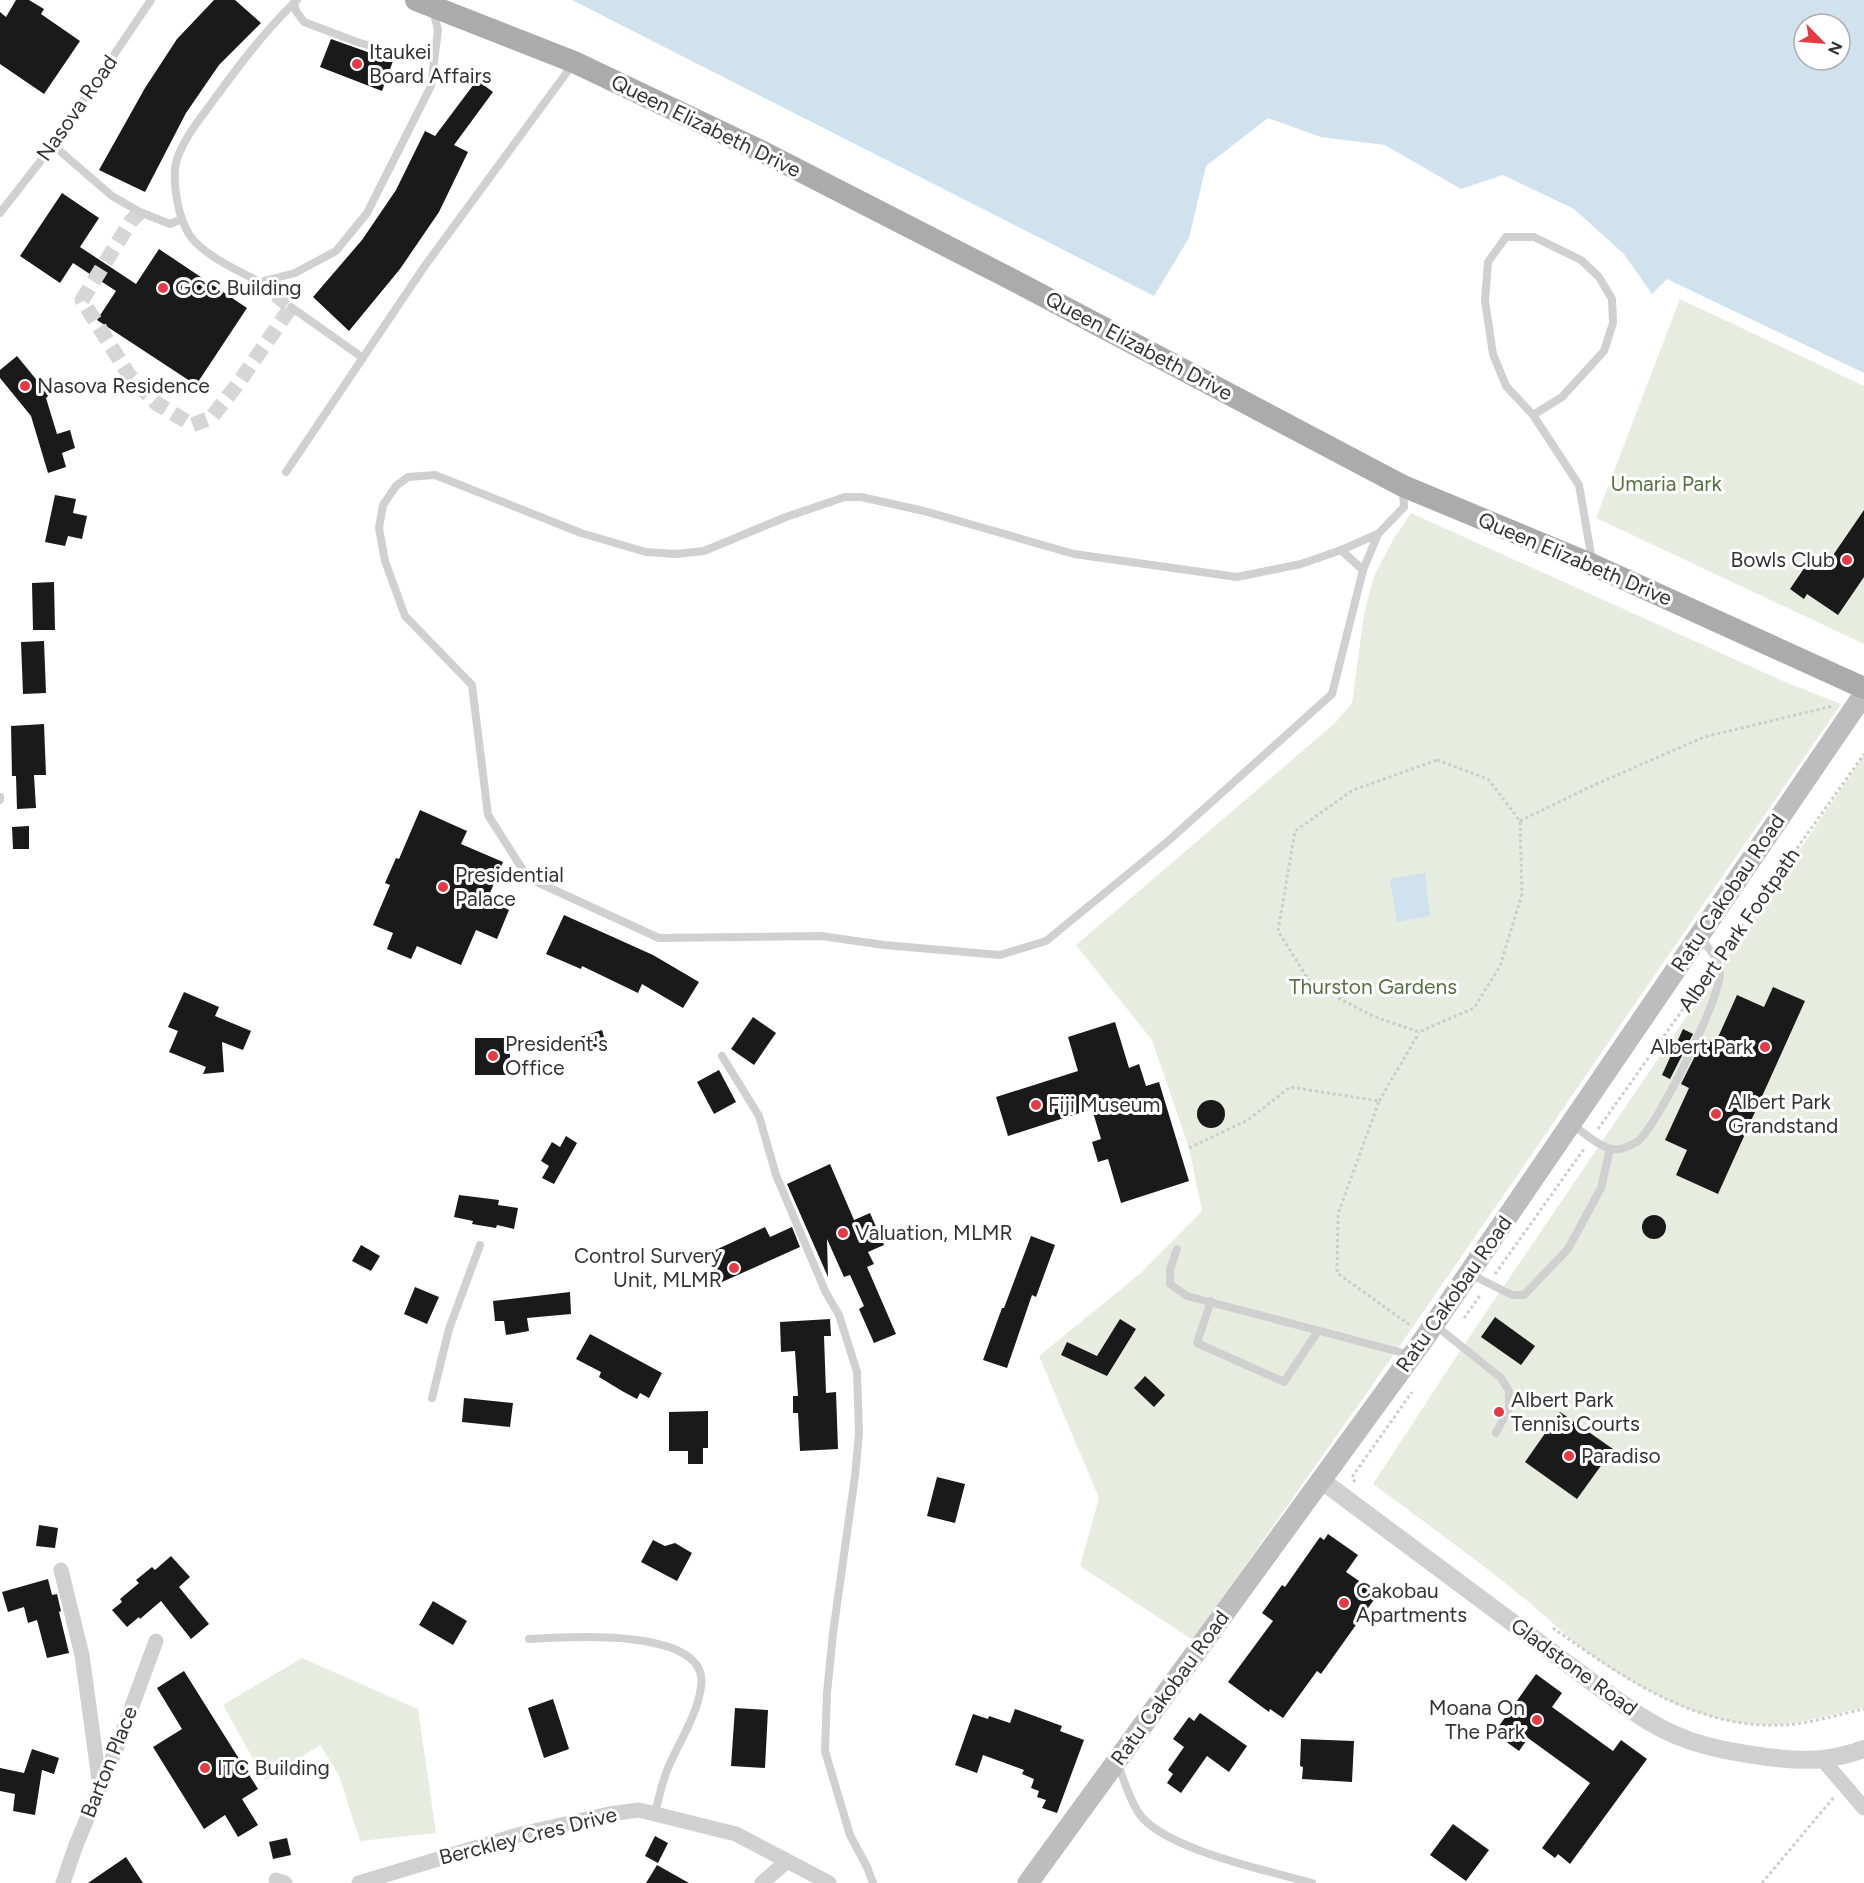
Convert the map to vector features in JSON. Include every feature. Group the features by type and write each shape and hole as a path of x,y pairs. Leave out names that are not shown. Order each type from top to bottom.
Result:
{"main road":[{"name":"Queen Elizabeth Drive","path":"424,4 574,62 763,152 972,259 1403,486 1593,565 1864,688"},
{"name":"Ratu Cakobau Road","path":"1028,1883 1430,1330 1864,694"}],"street":[{"name":"Gladstone Road","path":"1321,1480 1604,1691 1682,1738 1723,1749 1799,1760 1846,1755 1864,1749"},
{"path":"61,1570 82,1655 100,1787"},
{"name":"Barton Place","path":"63,1883 156,1641"},
{"path":"1822,1759 1864,1808"},
{"name":"Berckley Cres Drive","path":"359,1883 521,1834 609,1814 639,1810 655,1812 736,1834 829,1883"},
{"path":"762,1883 787,1861"}],"lane":[{"name":"Nasova Road","path":"0,213 53,145 151,0"},
{"path":"296,1 296,11 304,22 360,43 406,55 435,53"},
{"path":"296,1 253,45 190,133 176,160 175,187 182,219 190,236 218,261 260,282 295,273 336,251 367,213 431,86 438,30 424,4"},
{"path":"286,472 424,267 574,62"},
{"path":"53,145 112,196 140,212 170,224 182,219"},
{"path":"1533,415 1562,398 1604,351 1613,323 1612,299 1599,277 1581,260 1533,237 1506,237 1488,262 1485,301 1493,354 1506,386 1533,415 1579,485 1593,565"},
{"path":"291,307 363,358"},
{"path":"1378,534 1300,564 1237,577 1074,554 924,512 861,497 845,497 786,517 704,551 676,554 646,552 581,533 435,475 408,477 396,486 383,505 379,528 385,561 405,616 472,685 488,815 528,878 659,938 821,936 884,945 1000,954 1046,941 1167,842 1332,694 1363,570 1378,534 1404,507 1403,486"},
{"path":"1341,550 1363,570"},
{"path":"1571,1124 1610,1149 1619,1149 1638,1141 1664,1106 1705,1022 1716,993 1720,974 1718,960 1699,936"},
{"path":"722,1056 759,1116 776,1175 826,1293 839,1315 858,1372 859,1433 832,1633 826,1692 825,1751 850,1835 873,1883"},
{"path":"1469,1274 1512,1295 1524,1295 1568,1249 1600,1188 1610,1149"},
{"path":"432,1398 449,1329 480,1245"},
{"path":"1177,1249 1170,1270 1170,1284 1187,1296 1412,1355"},
{"path":"1211,1301 1197,1342 1284,1382 1318,1331"},
{"path":"1430,1330 1451,1337 1501,1378 1509,1391 1509,1408 1496,1433"},
{"path":"529,1639 574,1637 629,1639 670,1647 690,1656 699,1668 702,1686 690,1722 667,1771 655,1812"},
{"path":"1116,1762 1138,1813 1169,1837 1204,1853 1312,1883"}],"path":[{"path":"1521,821 1592,786 1704,737 1841,704"},
{"name":"Albert Park Footpath","path":"1451,1337 1864,754"},
{"path":"1419,1032 1372,1016 1311,984 1278,931 1295,831 1353,790 1437,760 1488,779 1521,821 1522,894 1500,966 1474,1008 1419,1032 1379,1101 1338,1214 1337,1273 1430,1330"},
{"path":"1189,1148 1248,1120 1290,1087 1379,1101"},
{"path":"1357,1484 1352,1477 1418,1384"},
{"path":"1546,1623 1632,1680 1673,1703 1710,1717 1748,1724 1785,1725 1864,1709"},
{"path":"1762,1883 1844,1786"}],"green space":[{"name":"Umaria Park","path":"1680,299 1864,386 1864,644 1596,518"},
{"name":"Thurston Gardens","path":"1411,513 1785,682 1841,704 1413,1327 1193,1640 1080,1566 1099,1498 1039,1356 1141,1273 1202,1211 1189,1148 1152,1040 1076,945 1335,723 1352,703 1364,615 1374,576 1393,540"},
{"name":"Albert Park","path":"1864,755 1864,1708 1778,1725 1748,1724 1705,1715 1683,1707 1641,1687 1602,1663 1469,1555 1373,1484 1468,1339"},
{"path":"302,1658 418,1709 436,1833 360,1841 339,1775 320,1745 265,1780 223,1705"}],"water":[{"path":"572,0 1864,0 1864,373 1667,279 1652,294 1624,254 1574,209 1503,175 1461,189 1385,145 1321,137 1268,118 1206,166 1189,238 1154,296"},
{"path":"1425,873 1430,916 1397,922 1390,879"}],"building":[{"path":"16,0 29,0 44,9 41,14 80,41 44,94 0,64 0,12 6,17"},
{"path":"214,0 235,0 261,23 219,65 186,113 145,192 99,170 145,88 177,39"},
{"name":"Itaukei Board Affairs","path":"331,39 393,61 382,91 320,67"},
{"path":"477,80 493,92 454,145 468,152 439,212 400,269 349,331 313,297 362,240 396,190 425,131 435,136"},
{"name":"GCC Building","path":"62,193 99,218 80,247 136,284 159,249 247,308 196,385 97,320 116,291 73,263 60,283 20,256"},
{"path":"17,356 49,395 46,398 57,434 70,430 75,448 62,453 66,467 48,473 31,416 0,378 0,370"},
{"path":"55,495 76,499 73,513 87,516 82,539 68,536 65,546 45,542"},
{"name":"Bowls Club","path":"1864,510 1864,577 1838,615 1807,594 1804,599 1790,589 1813,555 1827,564"},
{"path":"54,582 55,630 33,630 32,583"},
{"path":"44,641 46,693 23,694 21,642"},
{"path":"44,724 46,775 34,775 36,808 17,809 16,776 12,776 11,726"},
{"name":"Presidential Palace","path":"420,810 467,831 461,844 503,862 487,900 509,910 497,939 476,930 461,965 417,946 411,959 387,949 393,933 373,925 390,885 385,883 396,858 399,859"},
{"path":"29,826 29,849 13,849 12,827"},
{"path":"564,915 653,955 699,982 683,1008 642,984 638,993 582,966 581,969 546,954"},
{"name":"Albert Park Grandstand","path":"1773,987 1805,1001 1718,1194 1676,1175 1687,1150 1665,1140 1689,1088 1681,1084 1704,1038 1715,1044 1737,995 1764,1007"},
{"path":"184,992 219,1007 215,1016 251,1031 243,1050 222,1042 224,1072 203,1074 206,1067 169,1052 178,1031 168,1027"},
{"path":"753,1017 776,1033 754,1065 731,1049"},
{"name":"Fiji Museum","path":"1115,1022 1129,1068 1139,1064 1146,1086 1159,1082 1189,1181 1121,1203 1108,1159 1098,1162 1092,1142 1101,1139 1092,1109 1008,1136 996,1097 1078,1071 1068,1037"},
{"path":"1683,1029 1693,1034 1670,1079 1662,1075"},
{"path":"602,1030 606,1044 578,1052 574,1039"},
{"name":"President's Office","path":"475,1038 510,1038 510,1075 475,1075"},
{"path":"719,1070 736,1102 714,1114 697,1082"},
{"path":"1211,1100 1221,1104 1225,1114 1221,1124 1211,1128 1201,1124 1197,1114 1201,1104"},
{"path":"566,1136 577,1143 554,1184 542,1178 549,1166 541,1161 552,1142 560,1147"},
{"name":"Valuation, MLMR","path":"830,1164 854,1220 870,1213 884,1245 868,1252 874,1264 867,1267 896,1334 874,1343 859,1309 864,1306 850,1275 844,1277 827,1239 828,1277 787,1184"},
{"path":"459,1195 499,1200 498,1205 518,1208 514,1229 497,1225 496,1228 472,1224 473,1221 454,1217"},
{"path":"1654,1215 1662,1219 1666,1227 1662,1235 1654,1239 1646,1235 1642,1227 1646,1219"},
{"name":"Control Survery Unit, MLMR","path":"765,1227 770,1237 792,1227 800,1247 722,1282 709,1253"},
{"path":"1031,1236 1055,1245 1036,1297 1032,1295 1007,1368 983,1360"},
{"path":"361,1245 380,1256 371,1271 352,1261"},
{"path":"415,1287 439,1297 427,1324 404,1314"},
{"path":"570,1292 571,1314 527,1318 529,1331 506,1335 504,1321 495,1321 493,1301"},
{"path":"1495,1317 1535,1346 1521,1365 1481,1337"},
{"path":"830,1319 831,1336 824,1336 826,1393 836,1392 838,1449 800,1451 798,1413 793,1413 793,1396 798,1396 795,1351 781,1352 780,1322"},
{"path":"1120,1319 1136,1329 1107,1376 1061,1355 1067,1342 1097,1356"},
{"path":"590,1334 662,1373 649,1398 640,1393 637,1399 622,1391 599,1377 601,1372 576,1359"},
{"path":"1145,1376 1165,1395 1154,1407 1134,1388"},
{"path":"464,1398 513,1403 510,1427 462,1422"},
{"path":"708,1411 708,1448 703,1448 703,1464 688,1464 688,1451 669,1451 669,1412"},
{"name":"Paradiso","path":"1560,1412 1613,1449 1577,1499 1525,1462"},
{"path":"937,1477 965,1484 955,1523 927,1516"},
{"path":"39,1525 58,1528 55,1548 36,1546"},
{"path":"1328,1534 1358,1555 1346,1572 1378,1594 1321,1674 1317,1671 1283,1718 1270,1709 1269,1712 1228,1682 1273,1621 1262,1613 1282,1585 1285,1587 1320,1537 1324,1540"},
{"path":"653,1540 665,1546 675,1543 692,1553 677,1581 641,1562"},
{"path":"171,1556 190,1577 179,1587 209,1624 191,1639 161,1601 127,1627 112,1610 122,1602 120,1599 139,1583 136,1580 152,1567 155,1570"},
{"path":"48,1579 52,1595 57,1594 69,1653 47,1658 37,1620 28,1623 24,1607 8,1612 2,1592"},
{"path":"433,1601 467,1621 453,1645 419,1625"},
{"name":"ITC Building","path":"184,1671 258,1789 242,1799 258,1825 238,1837 225,1815 204,1829 153,1747 182,1729 157,1688"},
{"path":"1536,1674 1562,1693 1552,1707 1613,1751 1621,1740 1647,1759 1570,1864 1558,1854 1555,1858 1542,1848 1590,1783 1528,1738 1519,1751 1494,1733"},
{"path":"553,1699 569,1749 544,1758 528,1708"},
{"path":"735,1708 768,1710 765,1768 731,1766"},
{"path":"1015,1709 1062,1726 1060,1731 1084,1740 1057,1813 1042,1808 1046,1800 1037,1797 1039,1791 1031,1788 1034,1779 1022,1774 1024,1770 983,1755 977,1773 955,1765 973,1714 988,1719 989,1716 1010,1723"},
{"path":"1200,1713 1247,1746 1229,1772 1207,1756 1181,1793 1167,1783 1173,1774 1168,1770 1184,1747 1173,1739 1189,1717 1194,1721"},
{"path":"1301,1739 1354,1741 1352,1782 1302,1779"},
{"path":"32,1749 59,1758 54,1774 42,1770 35,1815 13,1811 15,1794 0,1791 0,1768 24,1773"},
{"path":"1453,1824 1489,1850 1466,1881 1430,1855"},
{"path":"655,1836 668,1843 658,1863 645,1856"},
{"path":"287,1838 291,1855 273,1859 269,1842"},
{"path":"126,1857 143,1883 88,1883"},
{"path":"657,1865 689,1883 646,1883"}],"tunnel":[{"path":"140,212 131,221 82,300 129,375 156,403 192,425 211,418 291,307 260,282"}],"place":[{"name":"Itaukei Board Affairs","path":"357,64"},
{"name":"GCC Building","path":"163,288"},
{"name":"Nasova Residence","path":"25,386"},
{"name":"Bowls Club","path":"1847,560"},
{"name":"Presidential Palace","path":"443,887"},
{"name":"Albert Park","path":"1765,1047"},
{"name":"President's Office","path":"493,1056"},
{"name":"Fiji Museum","path":"1036,1105"},
{"name":"Albert Park Grandstand","path":"1716,1114"},
{"name":"Valuation, MLMR","path":"843,1233"},
{"name":"Control Survery Unit, MLMR","path":"734,1268"},
{"name":"Albert Park Tennis Courts","path":"1499,1412"},
{"name":"Paradiso","path":"1569,1456"},
{"name":"Cakobau Apartments","path":"1344,1603"},
{"name":"Moana On The Park","path":"1537,1720"},
{"name":"ITC Building","path":"205,1768"}]}
